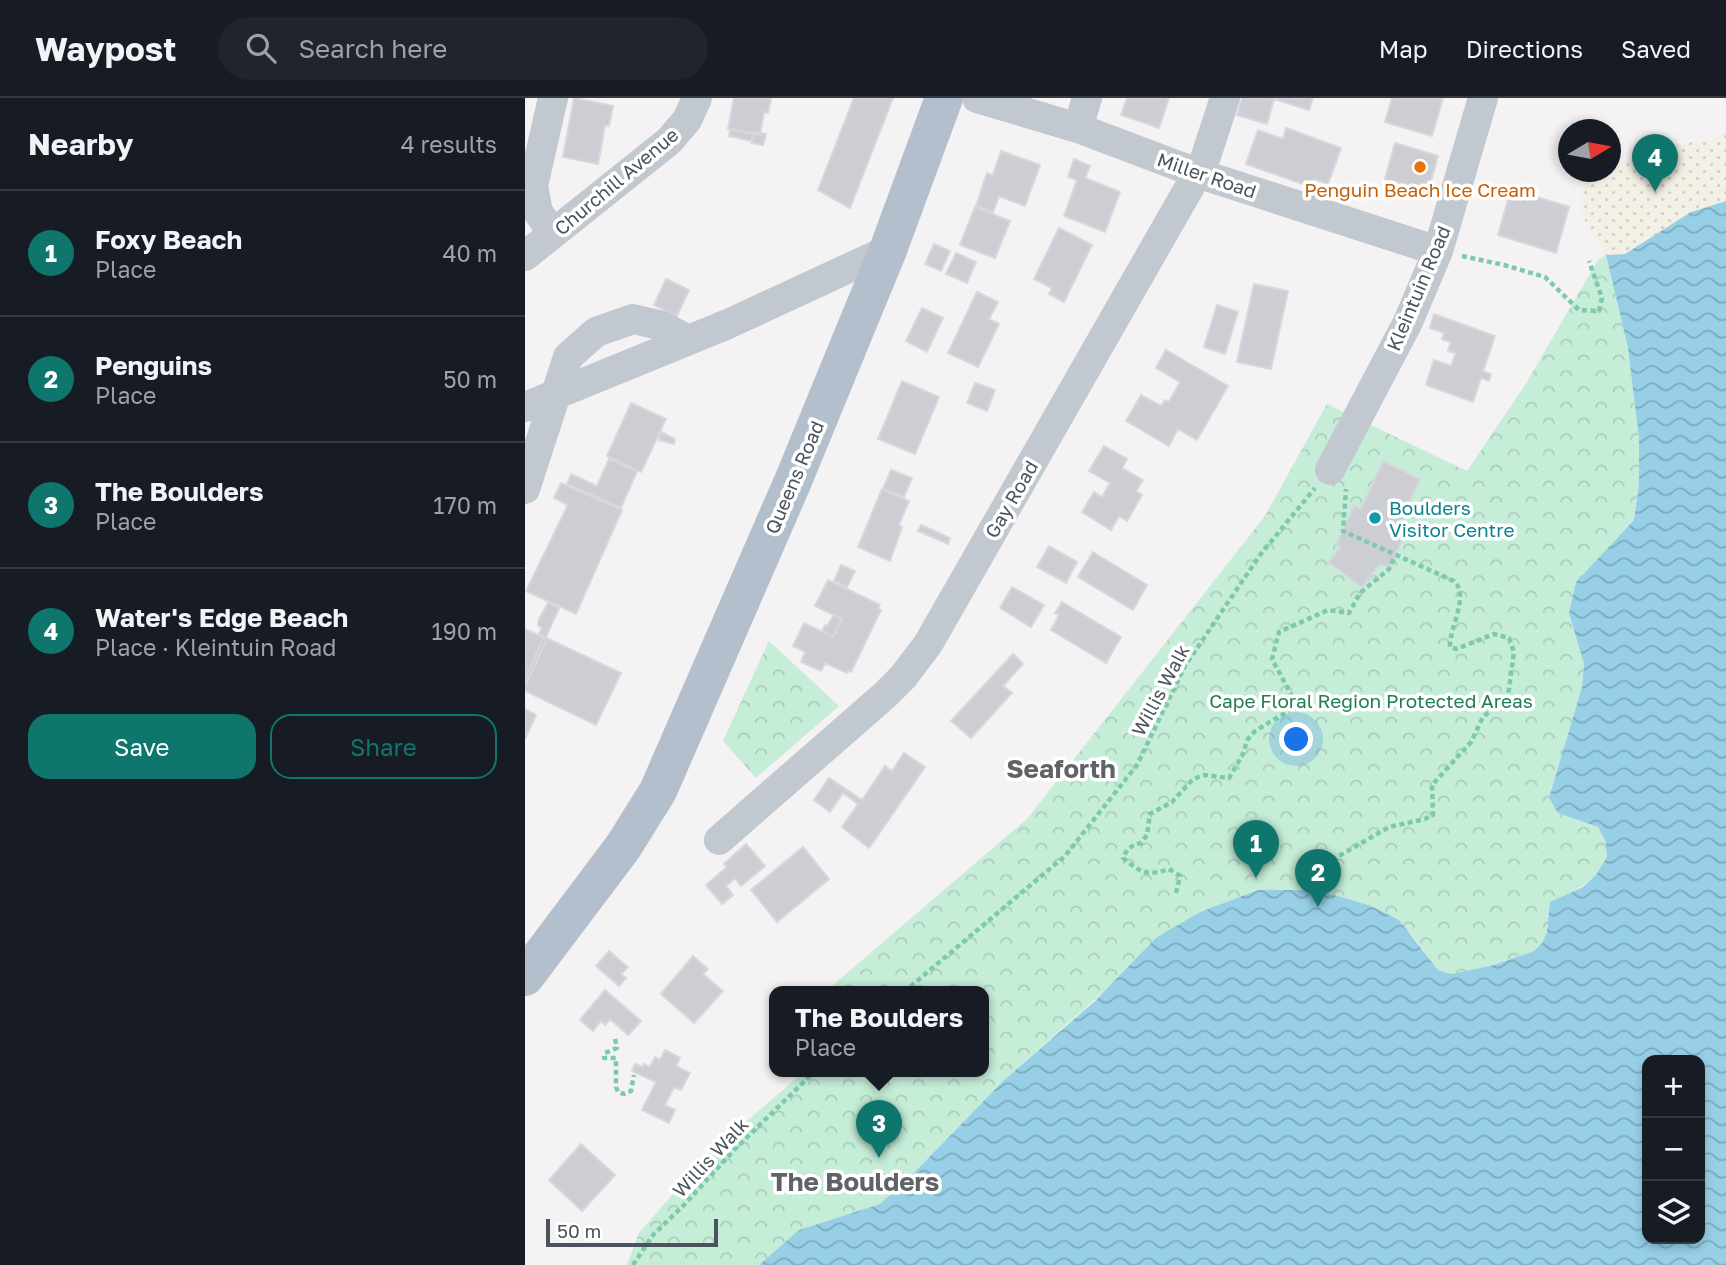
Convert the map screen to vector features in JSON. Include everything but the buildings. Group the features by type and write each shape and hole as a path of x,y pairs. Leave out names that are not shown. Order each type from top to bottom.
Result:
{"main road":[{"name":"Queens Road","path":"525,977 623,847 658,791 793,481 888,250 944,98"}],"street":[{"path":"553,98 533,186 538,212 553,233"},
{"name":"Churchill Avenue","path":"525,256 669,141 687,120 697,98"},
{"name":"Miller Road","path":"977,98 1077,128 1197,173 1437,251"},
{"path":"1077,128 1087,98"},
{"name":"Gay Road","path":"719,840 885,695 903,677 928,644 1197,173 1205,158 1225,98"},
{"name":"Kleintuin Road","path":"1330,470 1408,322 1437,251 1482,98"},
{"path":"525,407 728,324 888,250"},
{"path":"525,489 569,357 596,332 633,320 663,326 688,340"}],"path":[{"path":"1437,251 1545,277 1579,310 1599,311 1602,298 1589,261"},
{"path":"1330,470 1346,484 1343,531 1454,581 1460,587 1461,595 1449,639 1450,647 1456,649 1494,634 1509,638 1514,652 1508,696 1483,716 1471,742 1432,785 1433,815 1425,820 1389,827 1332,860"},
{"name":"Willis Walk","path":"911,986 1065,856 1137,765 1185,666 1260,555 1330,470"},
{"path":"1176,893 1180,876 1169,869 1156,874 1139,871 1123,858 1126,851 1141,843 1147,835 1150,814 1172,802 1193,779 1205,775 1229,778 1248,739 1293,709 1294,699 1272,659 1279,632 1328,610 1349,613 1360,593 1389,569 1395,556"},
{"path":"615,1039 617,1048 605,1053 604,1058 616,1058 618,1092 624,1094 631,1091 634,1075"},
{"name":"Willis Walk","path":"633,1265 653,1235 809,1077"}],"sand":[{"path":"1726,131 1726,201 1713,204 1625,254 1606,255 1582,212 1582,193 1588,182 1621,182 1621,162 1674,145 1714,139"}],"green space":[{"name":"Cape Floral Region Protected Areas","path":"1606,255 1628,348 1639,439 1639,483 1634,520 1576,582 1569,613 1584,664 1582,687 1549,798 1559,813 1598,827 1605,840 1605,864 1590,881 1550,902 1547,932 1542,943 1534,951 1494,965 1451,974 1438,970 1411,934 1316,890 1258,890 1200,912 1110,986 1003,1081 910,1177 880,1204 799,1230 759,1265 627,1265 639,1233 707,1155 798,1077 989,1077 989,986 832,986 1027,819 1265,516 1327,404 1467,471 1525,385 1598,260"},
{"path":"769,641 839,706 756,778 723,741"}],"water":[{"path":"1726,201 1726,1265 759,1265 799,1230 880,1204 910,1177 1003,1081 1095,1001 1156,938 1200,912 1258,890 1317,890 1371,906 1399,920 1438,970 1451,974 1494,965 1534,951 1542,943 1547,932 1550,902 1583,887 1596,875 1607,857 1606,842 1598,827 1558,813 1549,798 1582,687 1584,664 1569,613 1576,582 1634,520 1639,483 1639,439 1628,348 1606,255 1625,254 1691,212"}],"place":[{"name":"Penguin Beach Ice Cream","path":"1420,167"},
{"name":"Water's Edge Beach","path":"1655,192"},
{"name":"Boulders Visitor Centre","path":"1375,518"},
{"name":"Foxy Beach","path":"1256,878"},
{"name":"Penguins","path":"1318,907"},
{"name":"The Boulders","path":"879,1158"}],"district":[{"name":"Seaforth","path":"1061,768"},
{"name":"The Boulders","path":"855,1181"}]}
